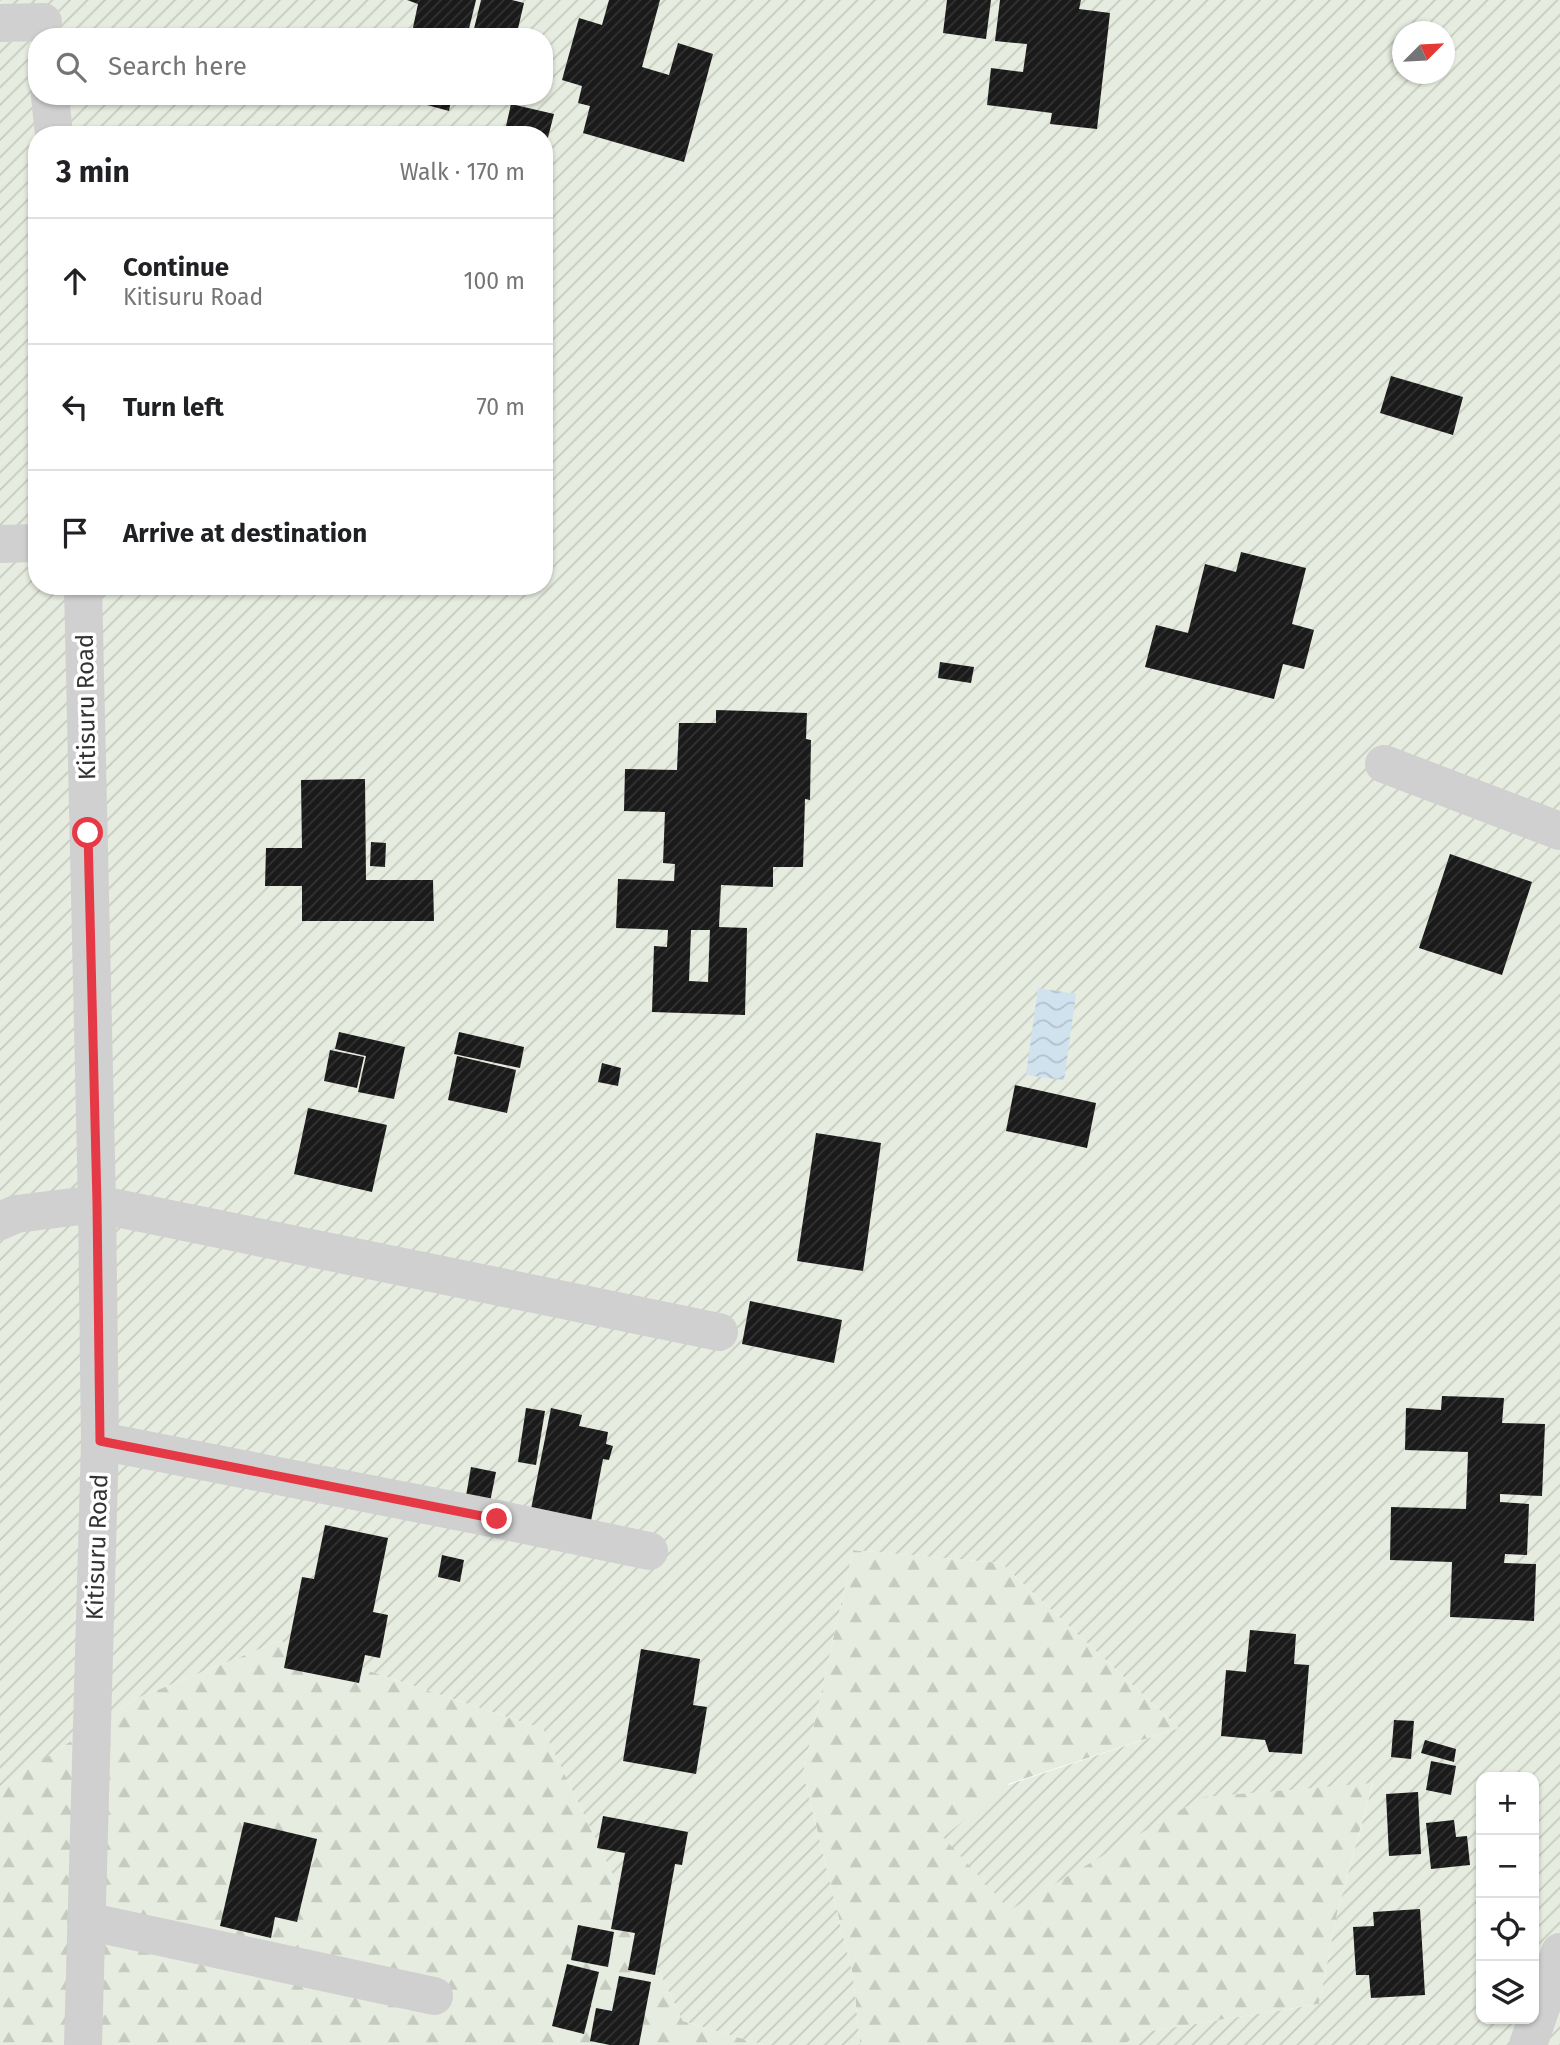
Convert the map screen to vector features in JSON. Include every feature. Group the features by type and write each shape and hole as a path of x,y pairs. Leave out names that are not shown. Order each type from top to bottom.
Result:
{"street":[{"path":"0,23 43,20"},
{"path":"51,105 53,126"},
{"path":"0,544 28,543"},
{"name":"Kitisuru Road","path":"83,595 100,1441 83,2045"},
{"path":"1384,764 1560,831"},
{"path":"0,1221 16,1213 97,1204 719,1332"},
{"path":"100,1441 649,1551"},
{"path":"86,1921 434,1996"},
{"path":"1528,2045 1560,1952"}],"green space":[{"path":"0,0 1560,0 1560,2045 1124,2045 1139,2033 1319,2004 1337,1914 1373,1783 1203,1797 1010,1910 943,1837 1008,1785 1179,1728 1001,1563 853,1550 803,1773 853,1976 860,2045 764,2045 683,2021 543,1729 280,1641 137,1698 0,1787"},
{"path":"853,1550 1001,1563 1179,1728 1008,1784 1009,1909 1203,1796 1373,1782 1337,1914 1319,2004 1139,2033 1124,2045 860,2045 853,1976 803,1773"},
{"path":"280,1641 543,1729 683,2021 764,2045 0,2045 0,1787 137,1698"}],"water":[{"path":"1038,988 1076,994 1064,1080 1026,1075"}],"building":[{"path":"407,0 476,0 469,28 413,28 418,4"},
{"path":"481,0 512,0 524,3 518,28 474,28"},
{"path":"609,0 660,0 642,67 669,75 678,43 713,54 684,162 583,133 590,106 578,103 582,86 562,80 579,18 602,25"},
{"path":"947,0 991,0 986,39 943,33"},
{"path":"1000,0 1081,0 1079,9 1110,13 1097,129 1050,124 1052,113 987,105 991,68 1023,72 1027,44 995,41"},
{"path":"427,105 450,105 449,111"},
{"path":"511,105 554,114 551,126 506,126"},
{"path":"1391,376 1463,397 1453,435 1380,413"},
{"path":"1241,552 1306,568 1292,624 1314,630 1304,669 1283,664 1274,699 1145,667 1156,625 1188,633 1205,564 1236,572"},
{"path":"940,662 974,667 971,683 938,678"},
{"path":"716,710 807,713 806,739 811,740 810,800 805,799 803,867 773,867 773,887 721,885 719,927 747,928 745,1015 652,1012 654,946 667,947 668,930 616,928 618,879 674,881 675,864 663,863 665,812 624,811 625,769 677,770 679,723 716,723","holes":["691,930 710,930 708,982 689,981"]},
{"path":"365,779 366,880 433,880 434,921 302,921 302,886 265,886 266,848 302,848 301,780"},
{"path":"371,842 386,843 385,867 370,866"},
{"path":"1450,854 1532,882 1502,975 1419,948"},
{"path":"339,1032 405,1047 394,1099 358,1092 366,1056 335,1049"},
{"path":"459,1032 524,1047 520,1068 454,1054"},
{"path":"330,1050 364,1057 357,1088 324,1081"},
{"path":"457,1056 516,1070 507,1113 448,1100"},
{"path":"602,1063 621,1068 618,1086 598,1082"},
{"path":"1015,1085 1096,1103 1087,1148 1006,1131"},
{"path":"308,1108 387,1125 372,1192 294,1174"},
{"path":"816,1133 881,1143 863,1271 797,1261"},
{"path":"750,1301 842,1320 834,1363 742,1344"},
{"path":"1442,1396 1504,1398 1502,1423 1545,1424 1542,1496 1500,1494 1500,1502 1529,1504 1527,1555 1505,1554 1504,1563 1536,1564 1534,1621 1450,1617 1452,1562 1390,1560 1391,1507 1466,1509 1468,1452 1405,1450 1406,1408 1441,1410"},
{"path":"526,1408 545,1411 536,1465 518,1462"},
{"path":"551,1408 582,1415 579,1426 608,1432 606,1444 613,1446 609,1460 603,1459 591,1521 531,1509"},
{"path":"471,1467 496,1472 490,1502 466,1496"},
{"path":"325,1525 388,1538 373,1612 388,1615 380,1658 365,1655 359,1683 284,1668 302,1577 314,1579"},
{"path":"442,1555 464,1560 460,1582 438,1577"},
{"path":"1250,1630 1296,1634 1294,1664 1309,1665 1302,1754 1269,1752 1265,1740 1221,1736 1226,1670 1246,1672"},
{"path":"641,1649 700,1659 693,1705 707,1707 696,1774 623,1761"},
{"path":"1394,1720 1414,1721 1411,1759 1391,1757"},
{"path":"1425,1740 1456,1749 1454,1762 1421,1753"},
{"path":"1431,1761 1456,1766 1451,1795 1426,1790"},
{"path":"1418,1792 1421,1854 1389,1856 1386,1794"},
{"path":"603,1816 688,1832 682,1865 675,1864 655,1975 628,1970 635,1933 611,1929 625,1853 597,1848"},
{"path":"1454,1820 1456,1837 1467,1836 1470,1865 1431,1869 1426,1823"},
{"path":"244,1822 317,1839 297,1922 275,1917 271,1938 220,1926"},
{"path":"1420,1909 1425,1995 1371,1998 1369,1975 1356,1975 1353,1927 1374,1926 1373,1912"},
{"path":"578,1925 614,1932 608,1967 571,1960"},
{"path":"567,1964 599,1972 584,2034 552,2026"},
{"path":"619,1976 651,1982 639,2045 610,2045 590,2041 596,2008 612,2011"}],"route":[{"path":"88,833 100,1441 497,1519"}]}
